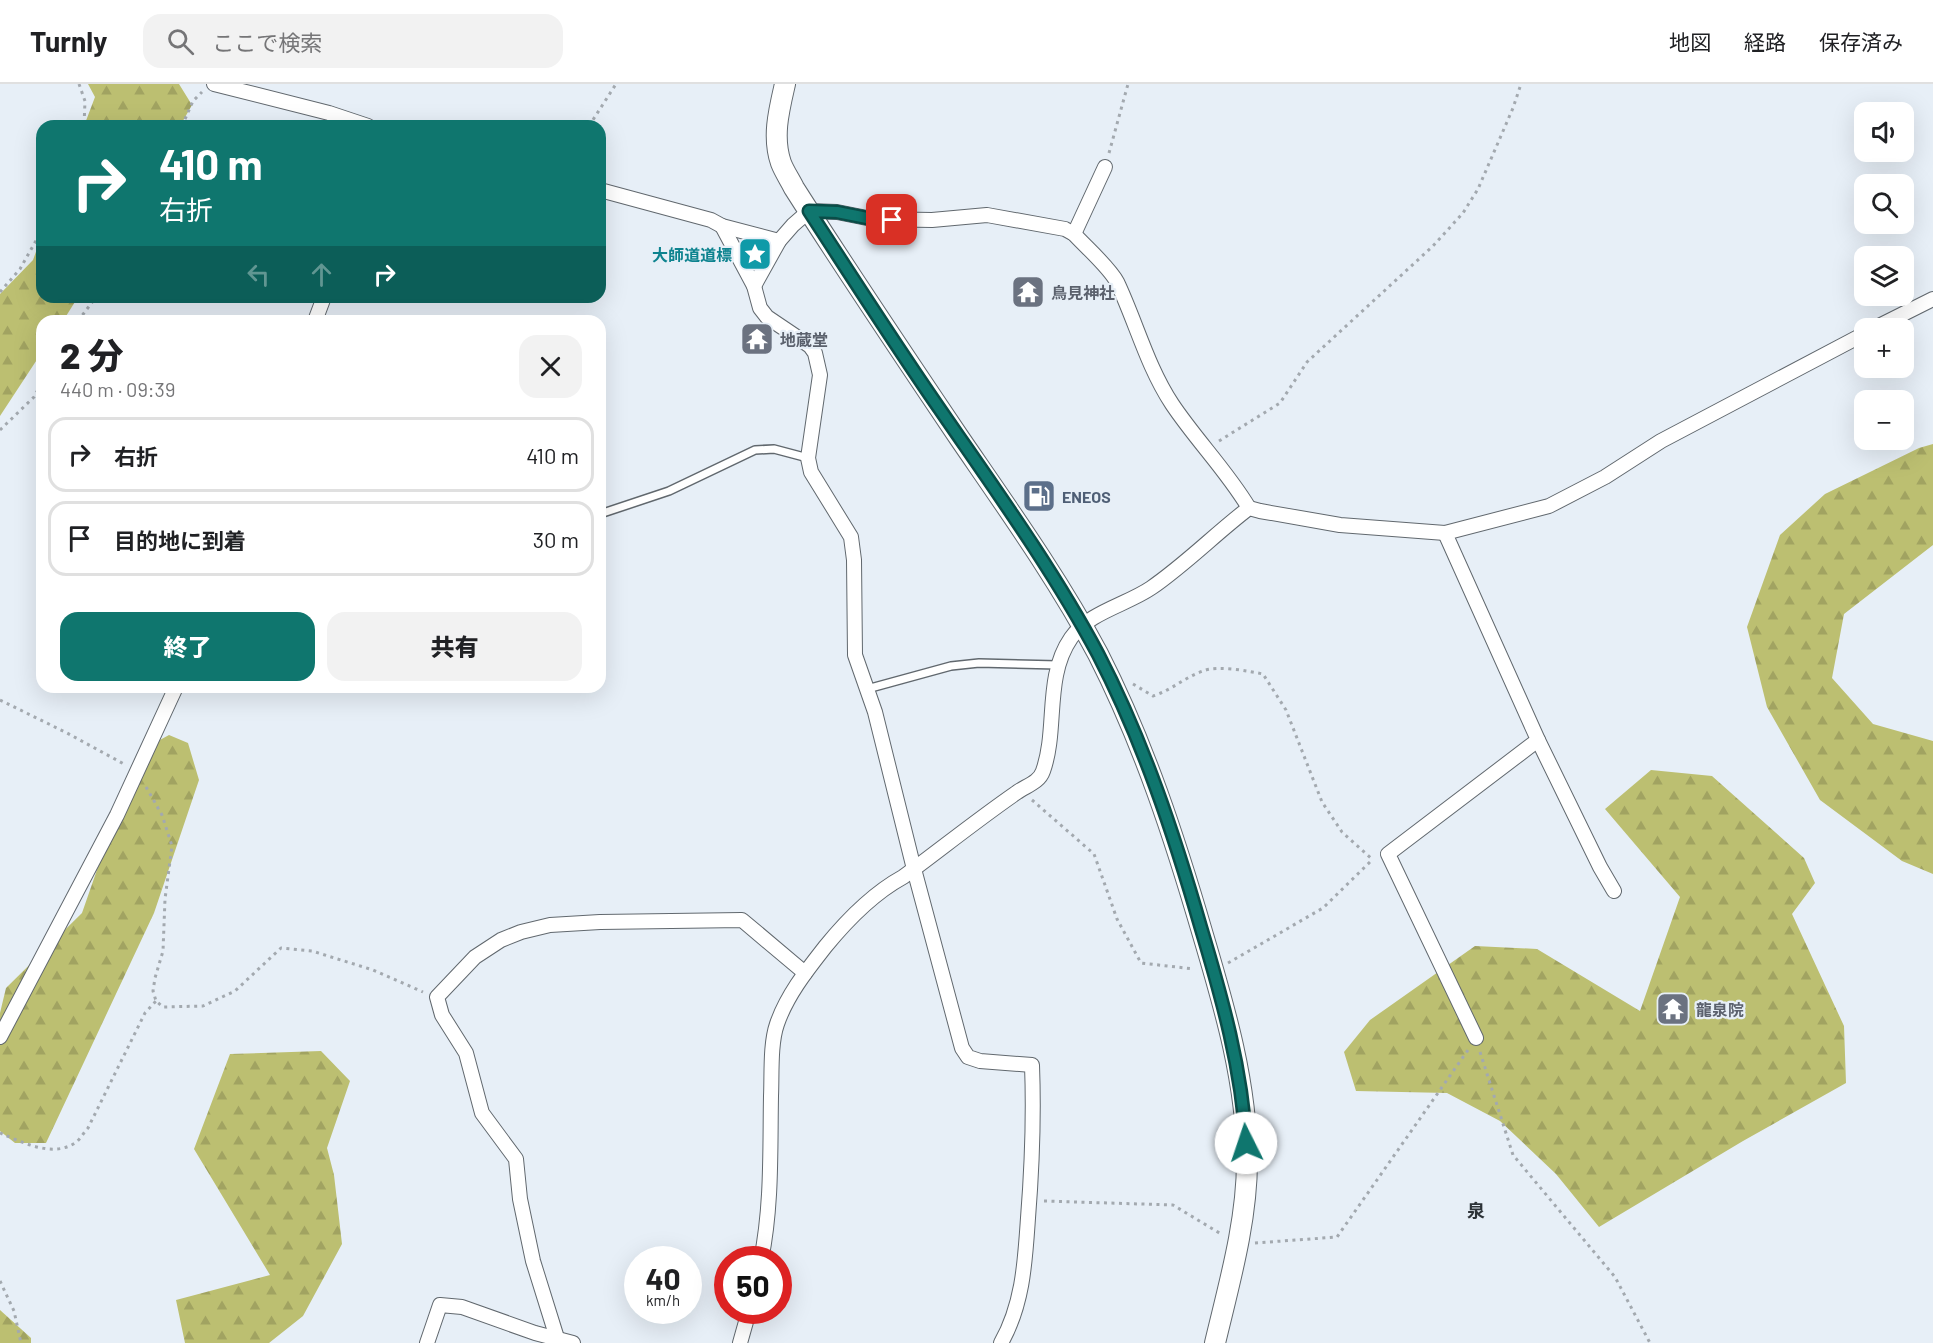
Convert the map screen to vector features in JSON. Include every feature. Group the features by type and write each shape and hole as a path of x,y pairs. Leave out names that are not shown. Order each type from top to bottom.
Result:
{"main road":[{"path":"784,84 776,140 781,163 809,211 886,330 1019,525 1083,626 1140,743 1164,809 1214,972 1240,1074 1245,1124 1247,1161 1244,1202 1237,1245 1215,1343"}],"street":[{"path":"212,84 350,120"},
{"path":"1074,234 1105,166"},
{"path":"606,192 779,241"},
{"path":"754,286 779,241 792,225 809,211 837,212 872,219 932,220 987,215 1048,224 1065,229 1074,234 1116,280 1157,378 1172,404 1236,485 1250,508 1340,525 1445,533 1549,507 1605,477 1661,441 1854,339"},
{"path":"722,226 754,286 760,308 767,317 810,346 815,353 819,375 808,458 811,472 843,520 851,537 855,560 855,655 888,761 962,1048 968,1057 980,1061 1032,1065 1034,1120 1024,1275 1018,1305 1001,1343"},
{"path":"1895,318 1933,299"},
{"path":"763,1246 769,1214 772,1061 776,1025 786,1003 831,940 859,909 887,886 914,869 1020,790 1036,781 1043,772 1058,665 1071,639 1083,626 1102,613 1149,590 1250,508"},
{"path":"1445,533 1538,740 1614,891"},
{"path":"0,1037 117,815 173,693"},
{"path":"1476,1038 1388,854 1538,740"},
{"path":"557,1338 533,1261 520,1199 516,1159 482,1113 466,1053 442,1015 437,997 476,957 501,940 521,932 560,924 742,920 806,973"},
{"path":"427,1343 440,1305 462,1307 535,1333 573,1343"},
{"path":"740,1343 745,1324"}],"lane":[{"path":"606,512 669,491 755,450 774,449 808,458"},
{"path":"867,689 951,666 978,663 1058,665"}],"path":[{"path":"79,84 85,101 84,120"},
{"path":"185,120 193,101 212,84"},
{"path":"594,120 616,84"},
{"path":"1105,166 1128,84"},
{"path":"1207,449 1280,402 1307,362 1433,246 1464,213 1478,189 1521,84"},
{"path":"0,292 20,269 36,241"},
{"path":"0,430 36,393"},
{"path":"1112,682 1126,680 1153,696 1167,692 1204,670 1243,669 1263,674 1286,710 1322,802 1342,832 1372,860"},
{"path":"0,700 138,772 162,815 172,846 165,899 163,951 153,991 156,1001 163,1007 202,1006 235,991 281,948 312,951 373,970 437,997"},
{"path":"1020,790 1094,854 1117,919 1141,963 1214,972 1323,908 1372,860 1388,854"},
{"path":"0,1133 36,1147 58,1149 75,1143 88,1128 145,1013 156,1001"},
{"path":"1030,1200 1173,1205 1237,1245 1338,1237 1476,1038"},
{"path":"1476,1038 1513,1155 1615,1277 1650,1343"},
{"path":"0,1281 14,1311 21,1343"}],"green space":[{"path":"88,84 179,84 192,105 183,120 86,120 95,97"},
{"path":"36,252 36,303 74,303 67,315 36,315 36,361 0,416 0,294 33,260"},
{"path":"1933,444 1933,545 1844,614 1832,678 1873,724 1933,741 1933,874 1902,861 1820,800 1767,707 1747,627 1780,535 1825,494 1919,448"},
{"path":"169,735 188,743 199,780 154,913 46,1143 15,1143 0,1131 0,1013 6,988 82,913 138,752"},
{"path":"1651,770 1712,776 1804,858 1815,883 1792,914 1844,1026 1846,1083 1599,1227 1556,1174 1500,1121 1447,1093 1356,1091 1344,1052 1370,1020 1475,946 1537,949 1640,1011 1680,897 1605,809"},
{"path":"321,1051 350,1081 327,1148 334,1175 342,1244 303,1316 269,1343 185,1343 176,1300 270,1275 194,1149 230,1054"},
{"path":"0,1310 31,1338 31,1343 0,1343"}],"place":[{"name":"大師道道標","path":"755,254"},
{"name":"鳥見神社","path":"1028,292"},
{"name":"地蔵堂","path":"757,339"},
{"name":"ENEOS","path":"1039,496"},
{"name":"龍泉院","path":"1673,1009"}],"district":[{"name":"泉","path":"1476,1210"}],"route":[{"path":"892,220 872,219 837,212 809,211 886,330 1056,582 1083,626 1112,682 1140,743 1187,879 1240,1074 1246,1143"}]}
